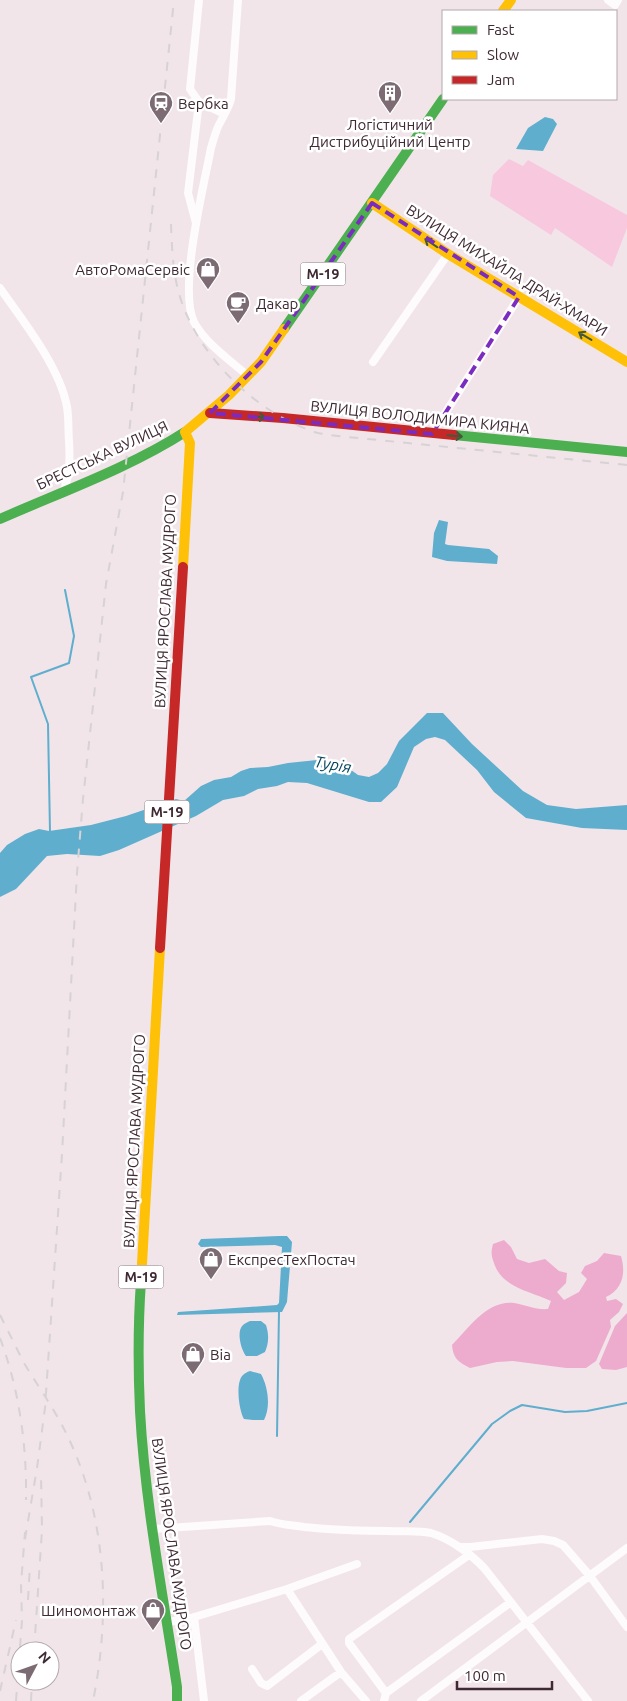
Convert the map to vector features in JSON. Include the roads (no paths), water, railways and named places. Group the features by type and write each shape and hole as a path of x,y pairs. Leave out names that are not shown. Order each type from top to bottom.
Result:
{"main road":[{"name":"БРЕСТСЬКА ВУЛИЦЯ","path":"0,519 162,447 210,413 260,362 442,100"},
{"name":"ВУЛИЦЯ МИХАЙЛА ДРАЙ-ХМАРИ","path":"372,203 448,254 627,362"},
{"name":"ВУЛИЦЯ ВОЛОДИМИРА КИЯНА","path":"210,413 283,418 627,452"},
{"name":"ВУЛИЦЯ ЯРОСЛАВА МУДРОГО","path":"178,1701 140,1423 139,1311 190,442 185,432"}],"street":[{"path":"199,0 190,88 199,102 224,114"},
{"path":"238,0 231,98 229,108 215,133 211,148 196,225 190,296 195,322 208,339 248,376"},
{"path":"196,225 188,193 199,102"},
{"path":"373,362 448,254"},
{"path":"0,288 35,338 50,364 64,398 68,418 70,470 64,490"},
{"path":"432,434 519,297"},
{"path":"154,1529 270,1521 288,1526 314,1528 418,1531 443,1538 477,1560 588,1701"},
{"path":"457,1546 470,1548 542,1539 563,1545 590,1576 627,1627"},
{"path":"421,1701 627,1548"},
{"path":"469,1555 348,1639 385,1697 511,1602"},
{"path":"168,1622 194,1617 287,1589 356,1564"},
{"path":"287,1589 341,1672 366,1701"},
{"path":"194,1617 204,1701"},
{"path":"252,1669 261,1683 267,1686 322,1644"},
{"path":"301,1701 341,1672"}],"water":[{"path":"545,117 553,119 557,124 543,151 516,149 528,128"},
{"path":"439,520 448,522 445,544 489,549 498,556 497,564 447,561 432,557 434,533"},
{"name":"Турія","path":"427,713 443,713 472,744 523,791 547,805 576,809 627,805 627,830 582,828 526,818 494,792 477,770 445,740 435,737 426,739 414,747 397,787 381,802 369,802 307,783 288,782 258,789 244,796 223,800 196,816 119,850 100,856 67,854 47,856 16,889 0,897 0,853 7,845 25,834 39,829 49,831 91,825 126,816 176,799 184,801 201,786 214,780 231,777 250,768 317,760 337,760 358,775 369,777 378,773 387,764 399,741"},
{"path":"287,1236 292,1242 287,1302 282,1312 177,1315 178,1312 277,1305 279,1303 282,1247 275,1245 201,1247 198,1244 201,1239"},
{"path":"250,1321 261,1321 266,1325 268,1332 265,1352 257,1356 246,1356 240,1340 241,1328"},
{"path":"250,1371 261,1374 265,1385 268,1403 264,1420 244,1419 241,1410 239,1384 243,1375"}],"waterway":[{"path":"50,832 48,724 31,677 69,663 74,636 65,590"},
{"path":"277,1436 279,1311"},
{"path":"410,1522 492,1424 510,1411 522,1405 565,1412 587,1411 627,1403"}],"railway":[{"path":"25,1539 45,1408 83,799 106,584 123,492 174,0"},
{"path":"171,224 173,264 179,294 191,324 219,365 236,383 275,414 296,425 318,433 627,465"},
{"path":"0,1315 24,1363 68,1437 84,1478 93,1509 99,1540 103,1605 102,1637 93,1701"},
{"path":"0,1338 7,1357 21,1418 26,1500"},
{"path":"35,1641 42,1530 41,1474"},
{"path":"16,1701 22,1620 21,1585 25,1532"},
{"path":"28,1600 30,1565"},
{"path":"0,1691 16,1620"},
{"path":"31,1701 32,1691"}],"place":[{"name":"Логістичний Дистрибуційний Центр","path":"390,114"},
{"name":"Вербка","path":"161,124"},
{"name":"АвтоРомаСервіс","path":"208,290"},
{"name":"Дакар","path":"238,324"},
{"name":"ЕкспресТехПостач","path":"211,1280"},
{"name":"Віа","path":"193,1375"},
{"name":"Шиномонтаж","path":"153,1631"}]}
